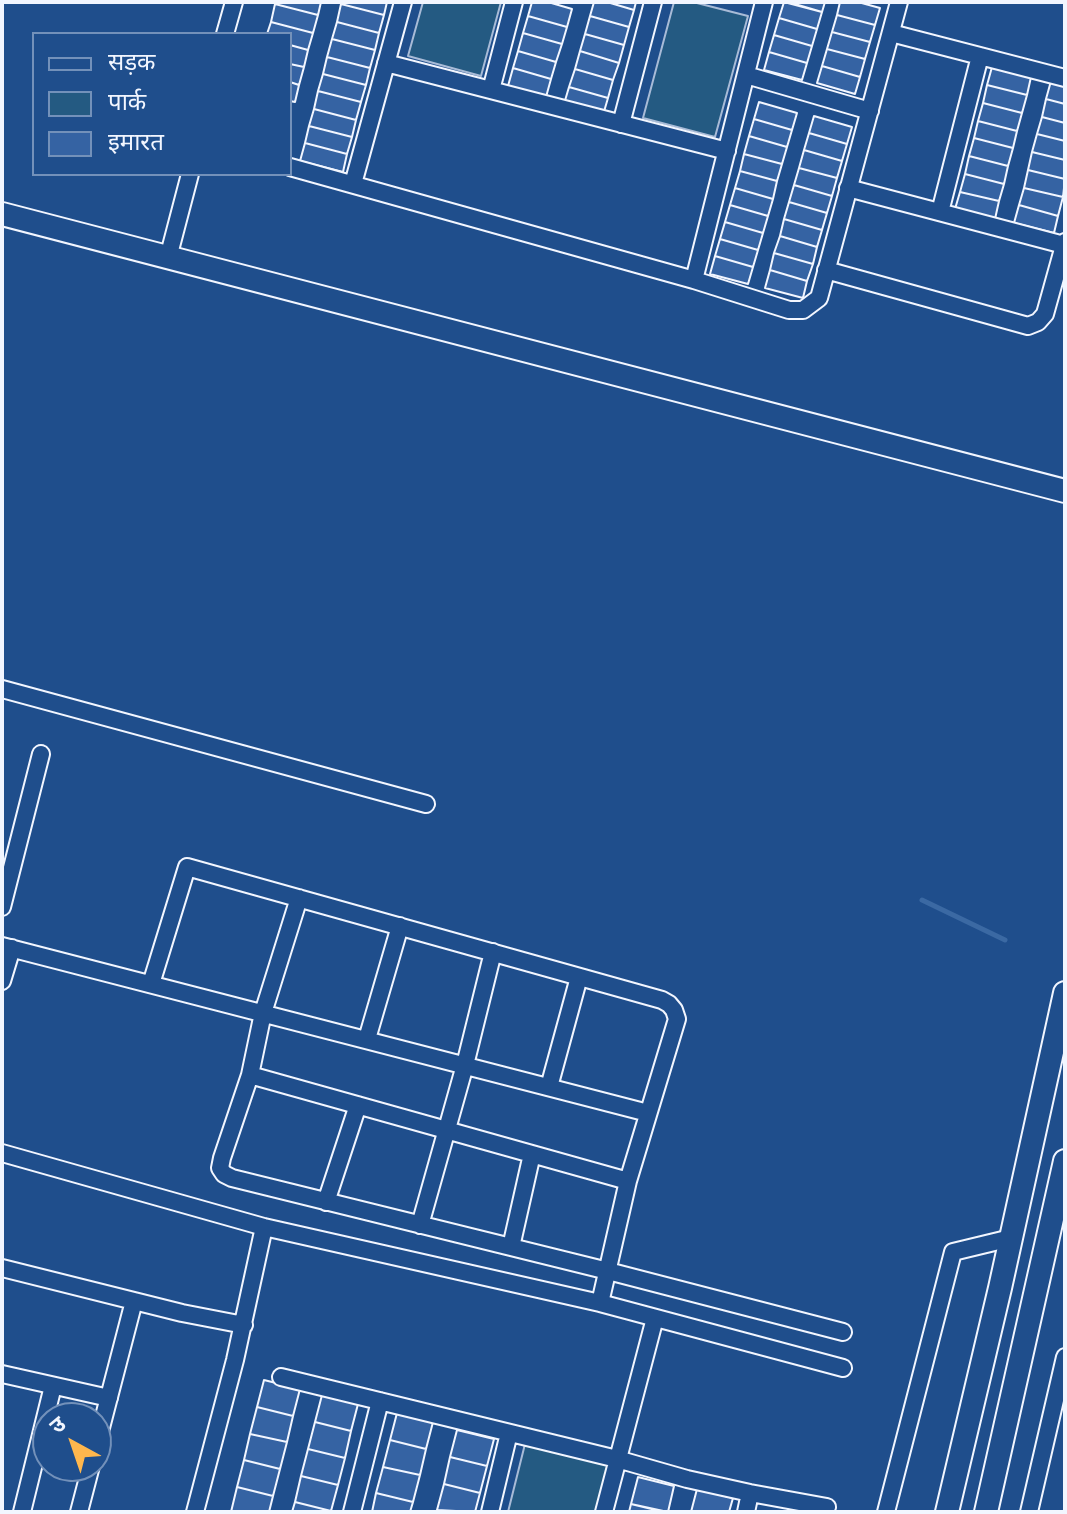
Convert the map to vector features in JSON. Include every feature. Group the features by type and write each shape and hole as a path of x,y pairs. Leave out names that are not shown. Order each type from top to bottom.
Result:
{"main road":[{"path":"2,214 1065,491"},
{"path":"947,1512 1065,993"},
{"path":"986,1512 1065,1161"}],"street":[{"path":"226,32 234,2"},
{"path":"353,184 403,2"},
{"path":"491,90 514,2"},
{"path":"621,124 653,2"},
{"path":"292,168 694,280 789,310 803,310 819,298 899,2"},
{"path":"694,280 746,75 760,3"},
{"path":"891,33 1065,78"},
{"path":"940,212 980,56"},
{"path":"386,63 727,151"},
{"path":"746,75 870,111"},
{"path":"168,258 189,176"},
{"path":"826,270 1028,326 1038,322 1045,314 1064,243 848,188"},
{"path":"2,689 426,804"},
{"path":"2,907 41,754"},
{"path":"151,984 187,867 662,1000 674,1010 677,1019 628,1181 600,1303"},
{"path":"299,898 263,1013 250,1075 222,1158 220,1168 224,1174 843,1332"},
{"path":"367,1039 400,926"},
{"path":"2,981 7,947 648,1113"},
{"path":"420,1225 493,952"},
{"path":"549,1087 579,977"},
{"path":"250,1075 628,1181"},
{"path":"326,1202 358,1105"},
{"path":"2,1153 264,1227 600,1303 843,1368"},
{"path":"511,1247 532,1154"},
{"path":"195,1512 244,1325 264,1227"},
{"path":"886,1512 953,1252 1011,1238"},
{"path":"2,1268 182,1313 244,1325"},
{"path":"108,1402 134,1301"},
{"path":"604,1512 655,1318"},
{"path":"1029,1512 1065,1357"},
{"path":"2,1374 109,1398"},
{"path":"281,1377 687,1479 827,1507"},
{"path":"22,1512 53,1386"},
{"path":"352,1512 380,1401"},
{"path":"490,1512 509,1433"},
{"path":"79,1512 87,1482"},
{"path":"746,1512 750,1493"}],"green space":[{"path":"423,2 501,2 481,76 408,56"},
{"path":"674,2 693,2 748,16 715,137 643,118"},
{"path":"525,1444 608,1465 596,1512 508,1512"}],"building":[{"path":"276,2 321,2 318,15"},
{"path":"342,2 387,2 384,15"},
{"path":"532,2 548,2 572,9 567,27 528,16"},
{"path":"594,2 607,2 634,10 629,27 590,16"},
{"path":"607,2 636,2 634,10"},
{"path":"784,2 822,12 817,29 779,18"},
{"path":"788,2 825,2 822,12"},
{"path":"840,2 858,2 880,8 875,25 837,15"},
{"path":"275,4 318,15 313,33 271,22"},
{"path":"341,4 384,15 379,33 337,22"},
{"path":"837,15 875,25 870,42 832,32"},
{"path":"528,16 567,27 562,44 523,33"},
{"path":"590,16 629,27 624,45 585,34"},
{"path":"779,18 817,29 812,46 774,35"},
{"path":"271,22 313,33 308,50 292,46 292,32 268,32"},
{"path":"337,22 379,33 375,50 332,39"},
{"path":"832,32 870,42 865,59 827,49"},
{"path":"523,33 562,44 556,62 518,51"},
{"path":"585,34 624,45 619,63 580,51"},
{"path":"774,35 812,46 807,63 769,52"},
{"path":"332,39 375,50 370,68 327,57"},
{"path":"292,46 308,50 304,67 292,64"},
{"path":"827,49 865,59 860,77 822,66"},
{"path":"518,51 556,62 551,79 513,68"},
{"path":"580,51 619,63 613,80 575,69"},
{"path":"769,52 807,63 802,80 764,70"},
{"path":"327,57 370,68 366,85 323,74"},
{"path":"292,64 304,67 299,85 292,83"},
{"path":"822,66 860,77 855,94 817,83"},
{"path":"992,67 1031,77 1027,95 987,85"},
{"path":"513,68 551,79 546,97 508,86"},
{"path":"575,69 613,80 608,98 569,87"},
{"path":"323,74 366,85 361,102 318,91"},
{"path":"1051,81 1065,85 1065,104 1046,99"},
{"path":"292,83 299,85 295,102 292,101"},
{"path":"987,85 1027,95 1022,113 983,103"},
{"path":"569,87 608,98 603,115 564,104"},
{"path":"318,91 361,102 356,120 314,109"},
{"path":"1046,99 1065,104 1065,123 1042,117"},
{"path":"759,102 797,113 792,130 754,119"},
{"path":"983,103 1022,113 1017,131 978,121"},
{"path":"314,109 356,120 352,137 309,126"},
{"path":"814,116 852,127 847,144 809,133"},
{"path":"1042,117 1065,123 1065,141 1037,134"},
{"path":"754,119 792,130 787,147 749,136"},
{"path":"978,121 1017,131 1013,148 974,138"},
{"path":"309,126 352,137 347,154 305,143"},
{"path":"809,133 847,144 842,161 804,150"},
{"path":"1037,134 1065,141 1065,160 1032,152"},
{"path":"749,136 787,147 782,164 744,154"},
{"path":"974,138 1013,148 1008,166 969,156"},
{"path":"305,143 347,154 343,172 300,161"},
{"path":"804,150 842,161 837,178 799,168"},
{"path":"1032,152 1065,160 1065,179 1028,170"},
{"path":"744,154 782,164 777,181 740,171"},
{"path":"969,156 1008,166 1004,184 965,174"},
{"path":"799,168 837,178 832,196 794,185"},
{"path":"1028,170 1065,179 1063,197 1024,188"},
{"path":"740,171 777,181 773,199 735,188"},
{"path":"965,174 1004,184 999,201 960,192"},
{"path":"794,185 832,196 827,213 789,202"},
{"path":"735,188 773,199 768,216 730,205"},
{"path":"1024,188 1063,197 1058,216 1019,205"},
{"path":"960,192 999,201 995,219 955,209"},
{"path":"789,202 827,213 822,230 784,219"},
{"path":"730,205 768,216 763,233 725,222"},
{"path":"1019,205 1058,216 1054,233 1014,223"},
{"path":"784,219 822,230 817,247 780,236"},
{"path":"725,222 763,233 758,250 720,239"},
{"path":"780,236 817,247 813,264 774,253"},
{"path":"720,239 758,250 753,267 715,256"},
{"path":"774,253 813,264 807,281 770,270"},
{"path":"715,256 753,267 748,284 710,274"},
{"path":"770,270 807,281 803,298 765,288"},
{"path":"264,1380 300,1389 293,1416 257,1407"},
{"path":"322,1395 358,1404 351,1431 315,1422"},
{"path":"257,1407 293,1416 287,1442 250,1434"},
{"path":"397,1413 433,1422 426,1449 390,1440"},
{"path":"315,1422 351,1431 345,1458 308,1449"},
{"path":"457,1430 494,1439 487,1466 450,1457"},
{"path":"250,1434 287,1442 280,1469 244,1460"},
{"path":"390,1440 426,1449 420,1475 383,1467"},
{"path":"308,1449 345,1458 338,1485 301,1476"},
{"path":"450,1457 487,1466 480,1493 444,1484"},
{"path":"244,1460 280,1469 273,1496 237,1487"},
{"path":"383,1467 420,1475 413,1502 376,1493"},
{"path":"301,1476 338,1485 331,1511 295,1502"},
{"path":"638,1477 674,1486 668,1512 631,1504"},
{"path":"444,1484 480,1493 475,1512 437,1510"},
{"path":"237,1487 273,1496 269,1512 231,1512"},
{"path":"697,1489 733,1498 729,1512 691,1512"},
{"path":"376,1493 413,1502 410,1512 372,1512"},
{"path":"295,1502 331,1511 331,1512 292,1512"},
{"path":"631,1504 664,1512 629,1512"}],"waterway":[{"path":"922,900 1005,940"}]}
